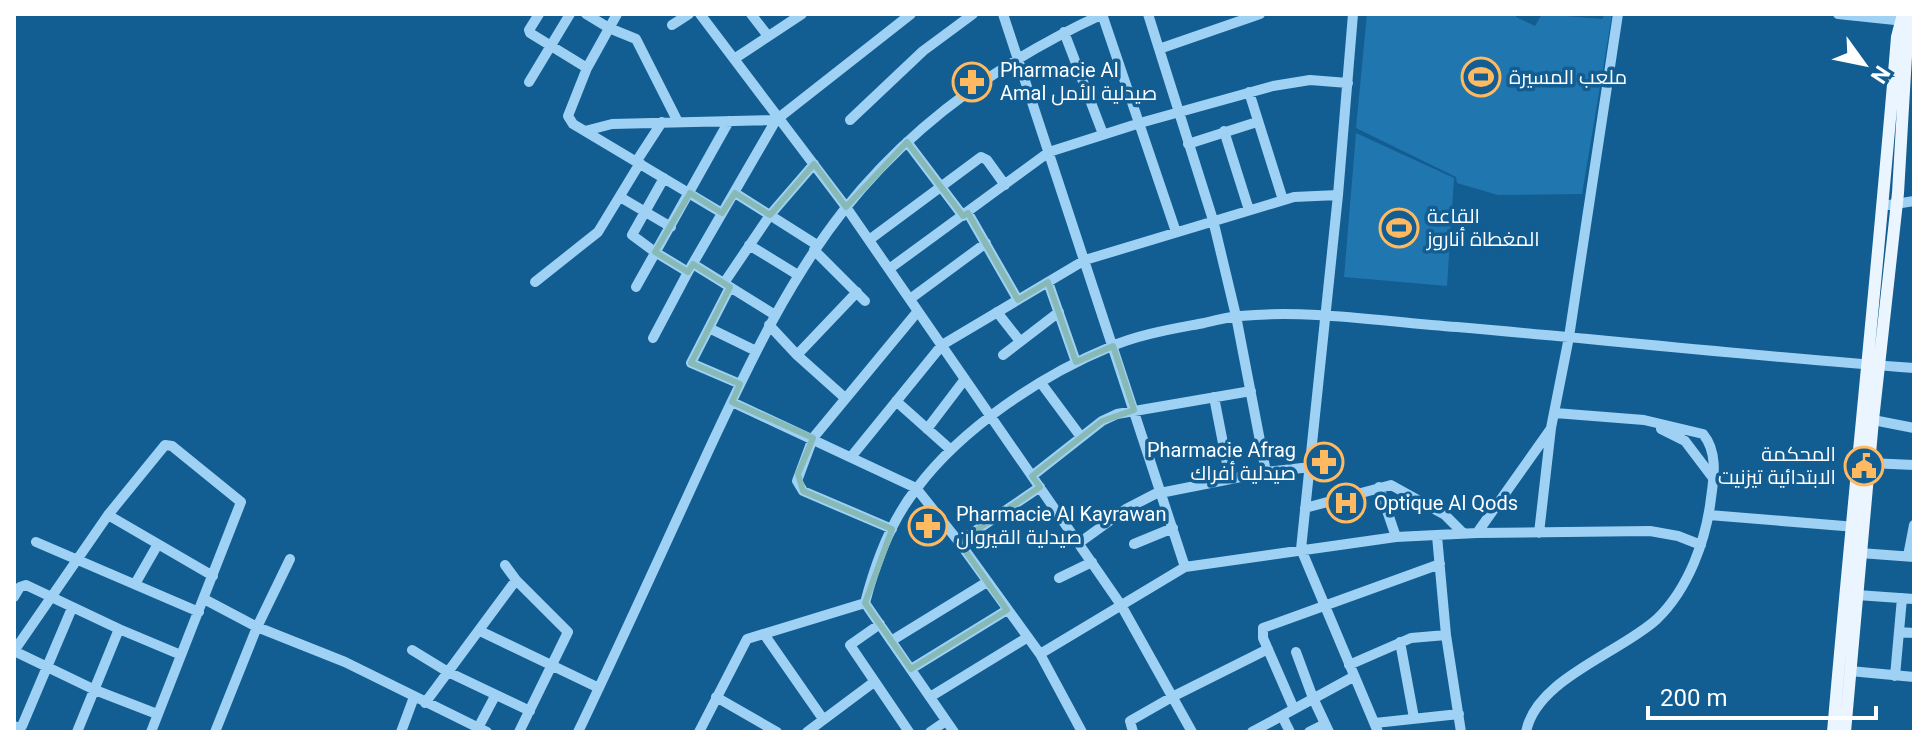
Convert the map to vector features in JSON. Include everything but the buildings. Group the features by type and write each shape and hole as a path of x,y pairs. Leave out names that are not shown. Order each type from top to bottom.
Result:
{"main road":[{"path":"1845,732 1843,687 1846,649 1906,18"},
{"path":"1833,732 1843,687 1850,671 1846,649 1857,595 1860,553 1857,527 1869,463 1873,420 1872,365"}],"street":[{"path":"539,14 529,31 587,68"},
{"path":"529,82 570,14"},
{"path":"586,14 636,39 677,120"},
{"path":"617,14 587,68 568,116 573,124 722,213"},
{"path":"672,25 689,14"},
{"path":"700,14 846,207 1079,543 1121,605 1192,732"},
{"path":"751,14 768,36"},
{"path":"653,338 777,119 911,14"},
{"path":"850,120 923,51 973,14"},
{"path":"1003,14 1185,567"},
{"path":"578,732 772,320 798,275 846,207 907,142 981,81 1018,57 1102,14 1176,232"},
{"path":"1148,14 1213,220 1236,316 1266,472"},
{"path":"1159,49 1260,14"},
{"path":"1353,14 1338,195 1301,549 1376,728 1414,718 1459,714"},
{"path":"1539,533 1551,428 1569,337 1618,14"},
{"path":"1839,14 1906,18"},
{"path":"734,59 794,16"},
{"path":"1064,32 1103,134"},
{"path":"889,269 1049,152 1249,92 1310,80 1348,83"},
{"path":"1249,92 1283,200"},
{"path":"585,131 612,124 777,119"},
{"path":"636,287 729,121"},
{"path":"535,282 598,232 662,122"},
{"path":"1188,144 1257,122"},
{"path":"1224,131 1249,210"},
{"path":"907,142 966,214 1018,300"},
{"path":"869,240 981,157 987,160 1005,185"},
{"path":"740,384 691,363 749,245 814,164"},
{"path":"664,178 632,235 655,252 727,285 772,320 797,355 845,398"},
{"path":"735,193 816,248 865,301"},
{"path":"851,457 942,345 1085,260 1283,200 1307,195 1338,195"},
{"path":"620,197 671,227"},
{"path":"1890,199 1913,201"},
{"path":"910,299 986,243"},
{"path":"749,245 798,275"},
{"path":"1048,282 1076,362"},
{"path":"797,355 857,292"},
{"path":"892,529 803,491 797,481 813,438 918,311"},
{"path":"997,312 1019,340"},
{"path":"1003,355 1059,312"},
{"path":"865,603 892,529 916,488 951,450 991,416 1076,362 1113,346 1162,331 1236,316 1278,314 1914,368"},
{"path":"709,328 756,351"},
{"path":"927,429 965,379"},
{"path":"1041,383 1081,437"},
{"path":"1032,476 1110,417 1134,410 1251,391"},
{"path":"1214,397 1230,479"},
{"path":"896,401 951,450"},
{"path":"732,402 916,488 1040,654 1078,730"},
{"path":"1526,732 1530,718 1543,699 1638,634 1669,606 1701,545 1709,515 1713,478 1713,453 1708,439 1696,430 1677,430 1631,419 1555,413"},
{"path":"1873,420 1914,428"},
{"path":"1477,533 1551,428"},
{"path":"1677,430 1713,478"},
{"path":"151,732 241,502 172,446 165,445 108,515 14,651 95,690 157,714"},
{"path":"1869,463 1914,465"},
{"path":"1079,543 1126,509 1161,492 1266,472 1311,467"},
{"path":"1305,508 1379,487 1396,486 1445,515 1463,533"},
{"path":"959,542 1040,487"},
{"path":"1379,487 1396,537"},
{"path":"108,515 213,576"},
{"path":"1709,515 1857,527"},
{"path":"1860,553 1911,556 1914,525"},
{"path":"1134,544 1173,528"},
{"path":"1040,654 1185,567 1396,537 1463,533 1650,531 1678,536 1701,545"},
{"path":"1437,536 1446,635 1461,732"},
{"path":"36,542 199,612"},
{"path":"135,584 158,544"},
{"path":"215,732 257,627 290,559"},
{"path":"1059,578 1092,562"},
{"path":"1294,709 1261,633 1263,628 1440,564"},
{"path":"505,565 568,632 519,732"},
{"path":"425,703 516,580"},
{"path":"891,641 987,582"},
{"path":"14,597 20,587 26,585 181,655"},
{"path":"1857,595 1908,599 1899,632 1895,676"},
{"path":"204,599 257,627 345,662 483,730 495,696"},
{"path":"865,603 954,732"},
{"path":"699,732 743,643 865,603"},
{"path":"14,726 21,727 72,608"},
{"path":"911,669 1007,610"},
{"path":"880,624 850,645 909,732"},
{"path":"77,732 119,629"},
{"path":"480,631 599,688"},
{"path":"1899,632 1914,633"},
{"path":"764,634 823,719"},
{"path":"1349,665 1411,638 1446,635"},
{"path":"930,697 1028,637"},
{"path":"1400,642 1414,718"},
{"path":"1133,732 1130,721 1268,649"},
{"path":"412,650 448,672 530,711"},
{"path":"1296,652 1327,728 1309,732"},
{"path":"1850,671 1914,677"},
{"path":"1252,732 1353,677"},
{"path":"809,731 874,682"},
{"path":"401,732 414,697"},
{"path":"716,697 777,732"},
{"path":"1282,716 1290,732"},
{"path":"930,732 946,721"}],"highlighted area":[{"path":"907,142 963,216 968,213 1018,300 1048,282 1076,362 1113,346 1134,410 1102,421 1032,476 1040,487 959,542 1007,610 911,669 865,603 892,529 803,491 798,474 813,438 732,402 740,384 691,363 730,287 693,264 688,272 655,252 690,193 722,213 735,193 770,215 814,164 846,207"}],"shaded area":[{"name":"ملعب المسيرة","path":"1367,14 1516,14 1516,17 1535,26 1542,14 1602,19 1605,14 1612,15 1582,194 1498,195 1457,183 1456,177 1356,128"},
{"name":"القاعة المغطاة أناروز","path":"1356,133 1454,178 1447,286 1344,277"}],"place":[{"name":"ملعب المسيرة","path":"1481,77"},
{"name":"Pharmacie Al Amal صيدلية الأمل","path":"972,82"},
{"name":"القاعة المغطاة أناروز","path":"1399,228"},
{"name":"Pharmacie Afrag صيدلية أفراك","path":"1324,462"},
{"name":"المحكمة الابتدائية تيزنيت","path":"1864,466"},
{"name":"Optique Al Qods","path":"1346,503"},
{"name":"Pharmacie Al Kayrawan صيدلية القيروان","path":"928,526"}]}
